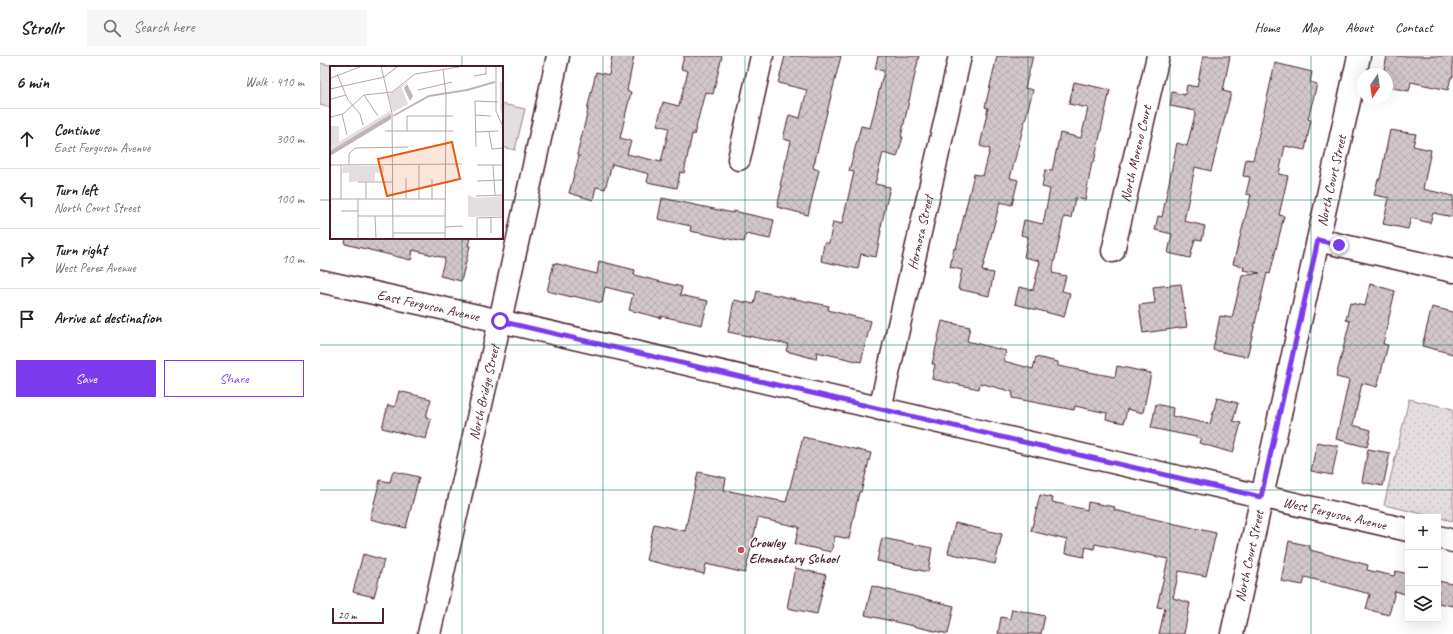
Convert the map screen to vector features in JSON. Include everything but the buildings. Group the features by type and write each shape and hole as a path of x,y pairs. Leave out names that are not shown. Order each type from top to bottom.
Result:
{"street":[{"name":"North Bridge Street","path":"429,634 558,56"},
{"path":"739,159 762,56"},
{"name":"Hermosa Street","path":"880,409 960,56"},
{"name":"North Moreno Court","path":"1113,251 1158,56"},
{"name":"North Court Street","path":"1232,634 1359,56"},
{"path":"1318,240 1453,270"},
{"name":"East Ferguson Avenue","path":"320,281 500,321 1261,497"},
{"name":"West Ferguson Avenue","path":"1261,497 1405,529"},
{"path":"1441,538 1453,541"}],"shaded area":[{"path":"320,63 334,66 330,66 330,108 320,105"},
{"path":"503,104 525,109 515,150 503,147"},
{"path":"1409,399 1453,409 1453,521 1441,518 1441,514 1423,514 1384,505"}],"place":[{"name":"Crowley Elementary School","path":"741,550"}],"route":[{"path":"500,321 1016,439 1261,497 1318,240 1339,245"}]}
